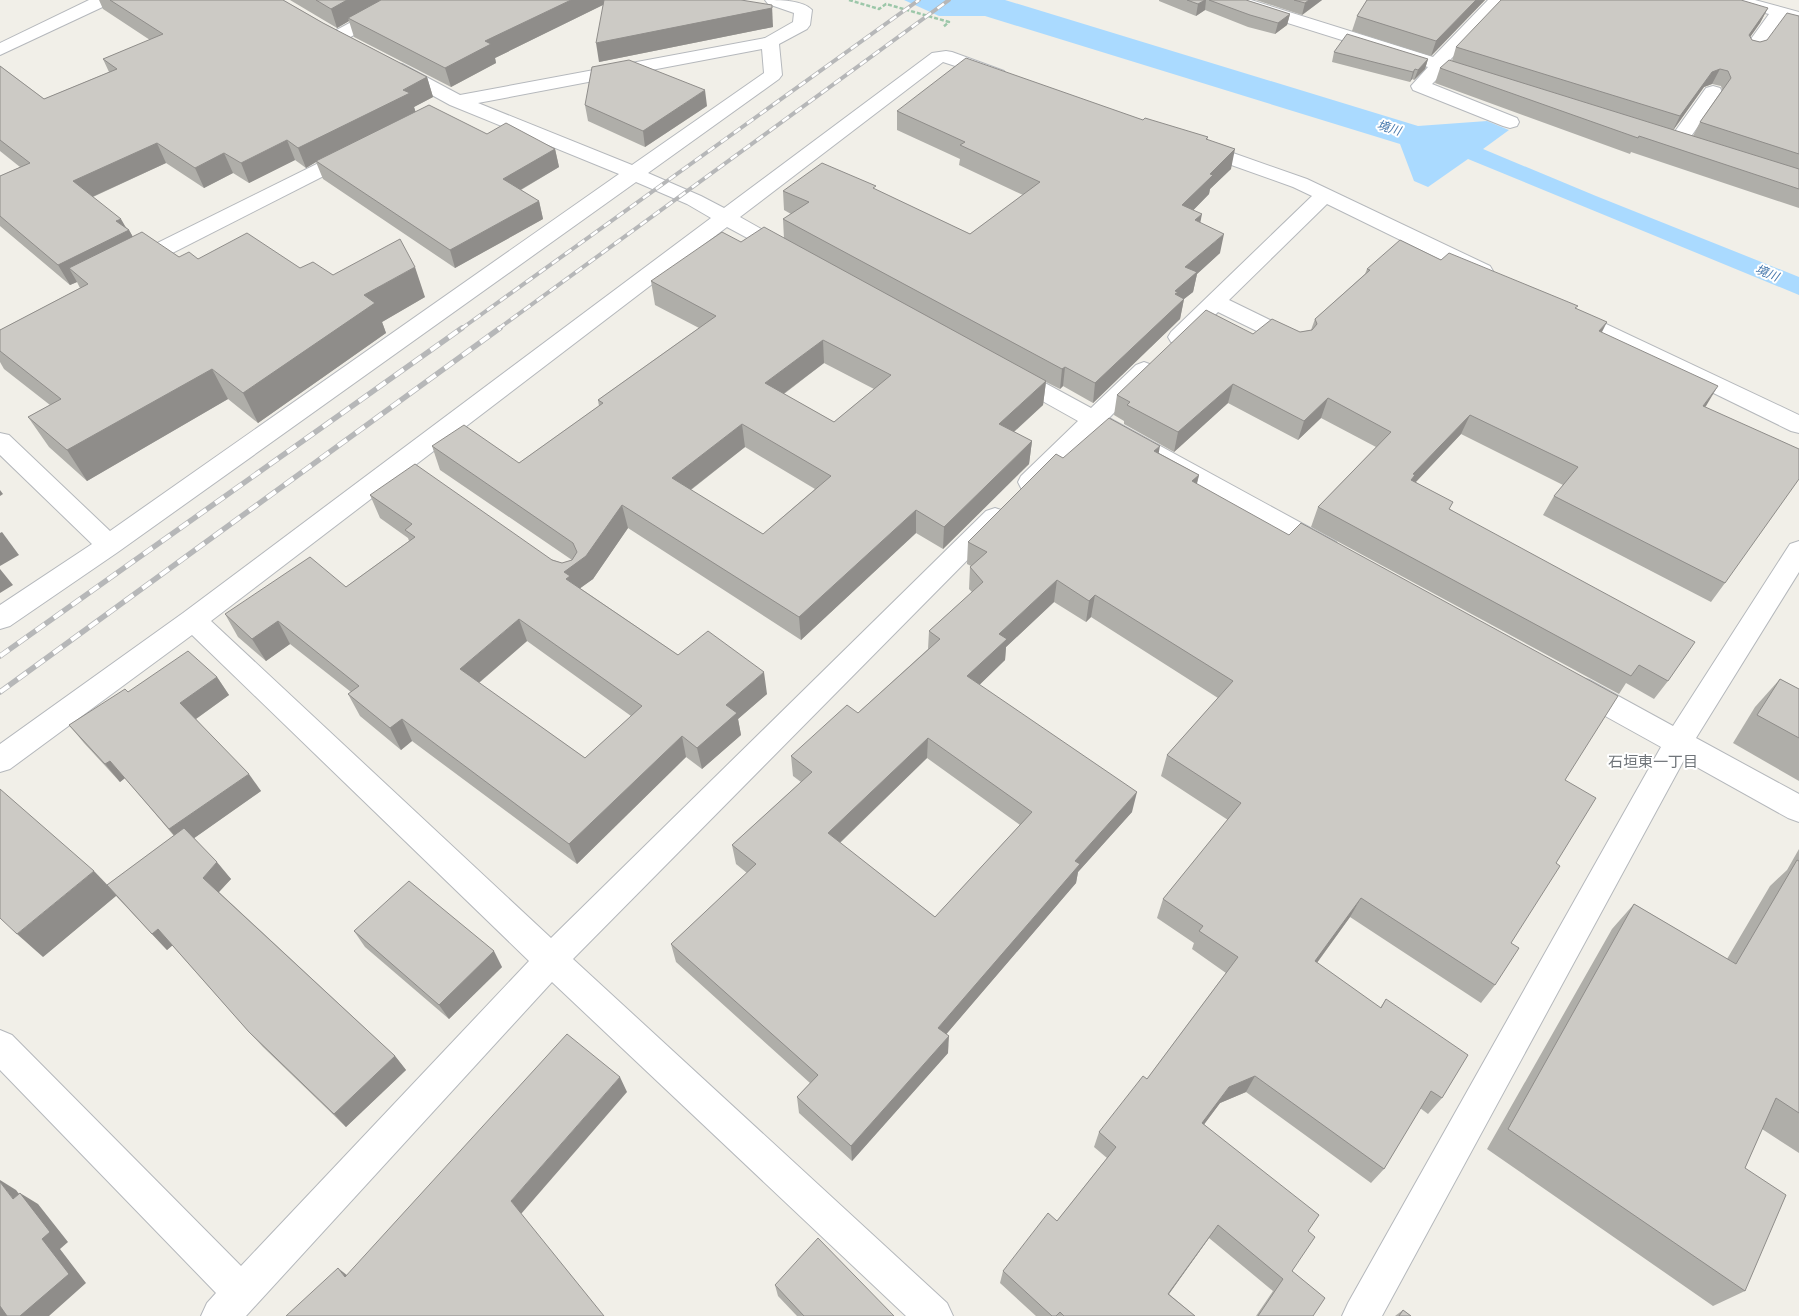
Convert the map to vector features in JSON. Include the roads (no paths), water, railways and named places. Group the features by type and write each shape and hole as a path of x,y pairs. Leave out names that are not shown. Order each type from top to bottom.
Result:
{"street":[{"path":"0,50 103,0"},
{"path":"354,45 329,32 405,0"},
{"path":"450,105 770,42 801,25 803,10 774,0"},
{"path":"1498,0 1420,86 1510,122"},
{"path":"1736,0 1799,17"},
{"path":"1239,1 1498,84"},
{"path":"1752,50 1780,12"},
{"path":"0,619 109,545 773,75 770,42"},
{"path":"0,760 193,620 414,466 727,218 938,57 946,56 1015,80"},
{"path":"379,59 450,105 634,174 694,200 807,263"},
{"path":"1678,141 1713,92"},
{"path":"1659,135 1697,147"},
{"path":"1180,140 1300,183 1495,278"},
{"path":"116,273 373,143"},
{"path":"0,1046 231,1305 550,960 1093,419 1325,195"},
{"path":"1215,302 1298,343"},
{"path":"1548,304 1799,425"},
{"path":"989,362 1346,559"},
{"path":"0,441 109,545"},
{"path":"1360,1316 1678,743 1799,551"},
{"path":"193,620 550,960 934,1316"},
{"path":"1556,675 1799,809"}],"water":[{"name":"境川","path":"904,0 1005,0 1418,126 1487,121 1509,130 1483,149 1799,277 1799,295 1468,159 1428,187 1414,181 1400,144 985,16 939,16"}],"railway":[{"path":"461,329 919,0"},
{"path":"498,329 949,0"},
{"path":"0,656 462,328"},
{"path":"0,692 500,328"}],"district":[{"name":"石垣東一丁目","path":"1653,762"}]}
